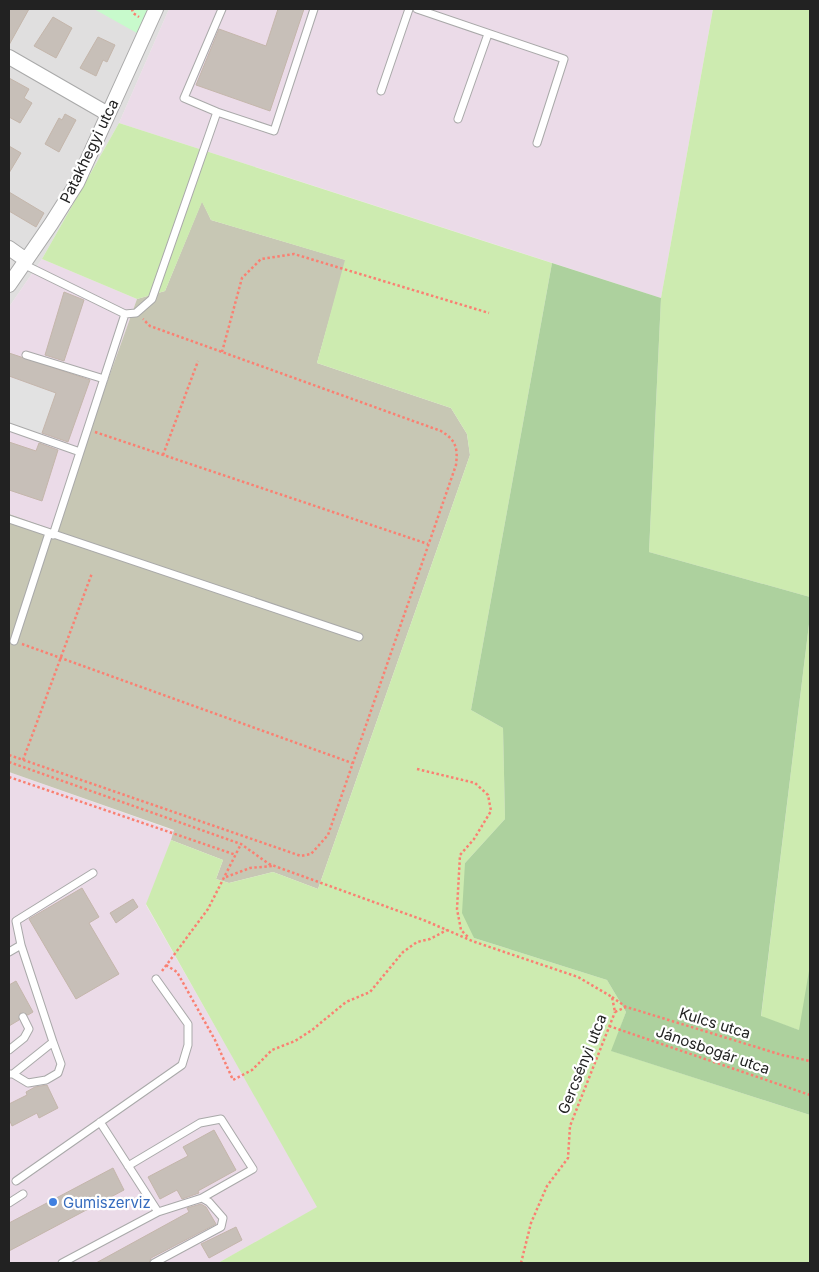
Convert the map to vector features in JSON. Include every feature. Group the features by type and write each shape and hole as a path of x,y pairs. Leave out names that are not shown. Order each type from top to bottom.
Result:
{"street":[{"name":"Patakhegyi utca","path":"9,285 52,224 77,183 156,9"},
{"path":"9,57 108,114"},
{"path":"9,248 24,262"}],"lane":[{"path":"222,9 184,98 217,112 274,131 314,9"},
{"path":"381,91 408,9"},
{"path":"417,9 564,59 537,143"},
{"path":"458,119 488,34"},
{"path":"24,262 125,314 136,313 152,299 217,112"},
{"path":"14,640 80,452 125,314"},
{"path":"26,354 104,379"},
{"path":"9,427 80,452"},
{"path":"9,519 359,637"},
{"path":"52,1042 11,1074 28,1083 46,1080 58,1074 61,1064 52,1042 21,944 16,921 93,873"},
{"path":"9,952 21,944"},
{"path":"16,1181 182,1066 188,1045 188,1024 156,979"},
{"path":"9,1050 24,1038 29,1029 23,1017"},
{"path":"62,1263 158,1212 202,1198 253,1169 221,1119 200,1123 128,1166"},
{"path":"100,1122 158,1212"},
{"path":"9,1203 23,1194"},
{"path":"154,1263 221,1227 223,1218 209,1202 202,1198"}],"path":[{"path":"222,352 242,278 261,259 294,254 489,313"},
{"path":"9,755 301,856 312,854 328,835 456,465 458,450 453,438 441,431 150,326 136,313"},
{"path":"163,455 198,361"},
{"path":"87,429 428,544"},
{"path":"23,760 92,573"},
{"path":"14,640 352,763"},
{"name":"Kulcs utca","path":"9,762 241,844 273,865 472,941 578,977 626,1007 782,1055 810,1061"},
{"path":"417,769 475,783 488,796 491,811 474,839 460,855 457,909 461,930 472,941"},
{"path":"9,777 236,855"},
{"path":"156,979 208,909 241,844"},
{"path":"225,877 250,868 273,865"},
{"path":"166,965 177,972 214,1040 233,1080 252,1070 272,1050 295,1041 312,1030 346,1002 370,992 403,952 417,942 430,940 447,930"},
{"path":"612,997 615,1012 626,1007"},
{"name":"Gercsényi utca","path":"521,1263 532,1223 547,1186 568,1158 570,1126 615,1012"},
{"name":"Jánosbogár utca","path":"609,1026 810,1095"}],"shaded area":[{"path":"9,9 169,9 119,123 42,259 9,307"},
{"path":"169,9 713,9 661,298 119,123"},
{"path":"202,201 211,220 346,260 317,363 451,408 467,434 470,455 318,889 273,872 229,883 216,879 223,860 171,840 174,830 9,772 9,514 54,530 137,299 165,291"},
{"path":"42,259 137,299 54,530 9,514 9,307"},
{"path":"10,377 56,393 40,438 9,427"},
{"path":"9,772 175,831 146,905 318,1207 218,1263 9,1263"}],"green space":[{"path":"94,9 156,9 144,37"},
{"path":"713,9 810,9 810,597 649,552 661,298"},
{"path":"119,123 552,263 471,710 503,728 505,819 465,863 474,938 607,980 626,1012 612,1051 810,1115 810,1263 218,1263 317,1207 146,904 171,840 223,860 216,879 229,883 273,872 318,889 470,455 467,434 451,408 317,363 345,260 211,220 202,202 165,291 137,299 42,259"},
{"path":"552,263 661,298 649,552 810,597 810,616 761,1016 799,1030 810,965 810,1115 611,1051 626,1012 607,980 474,938 462,913 465,863 505,819 503,728 471,710"},
{"path":"810,616 810,1034 761,1017"}],"building":[{"path":"9,9 29,9 9,45"},
{"path":"278,9 304,9 270,111 196,85 219,29 266,46"},
{"path":"53,17 72,28 56,58 34,46"},
{"path":"98,37 115,45 107,62 103,60 96,76 80,68"},
{"path":"9,78 29,89 24,98 32,103 20,123 9,117"},
{"path":"65,114 76,120 59,152 45,144 59,118 62,120"},
{"path":"9,146 21,153 9,173"},
{"path":"9,192 44,213 36,227 9,211"},
{"path":"64,292 84,300 64,361 45,355"},
{"path":"9,353 90,380 68,442 42,433 56,393 9,376"},
{"path":"9,442 36,451 39,443 58,450 42,501 9,490"},
{"path":"82,888 99,917 89,923 119,974 76,999 29,919"},
{"path":"133,899 138,907 116,923 110,913"},
{"path":"16,981 33,1012 28,1015 20,1013 19,1020 9,1026 9,985"},
{"path":"47,1085 58,1108 39,1118 37,1113 12,1126 9,1119 9,1104 27,1095 26,1092 35,1087"},
{"path":"214,1130 236,1170 198,1191 199,1193 182,1199 177,1190 160,1199 148,1177 188,1156 183,1147"},
{"path":"113,1168 124,1190 9,1251 9,1223"},
{"path":"201,1204 206,1207 216,1224 151,1258 149,1263 96,1263 189,1212 187,1208"},
{"path":"236,1227 242,1240 209,1258 201,1244"}],"place":[{"name":"Gumiszerviz","path":"53,1202"}]}
